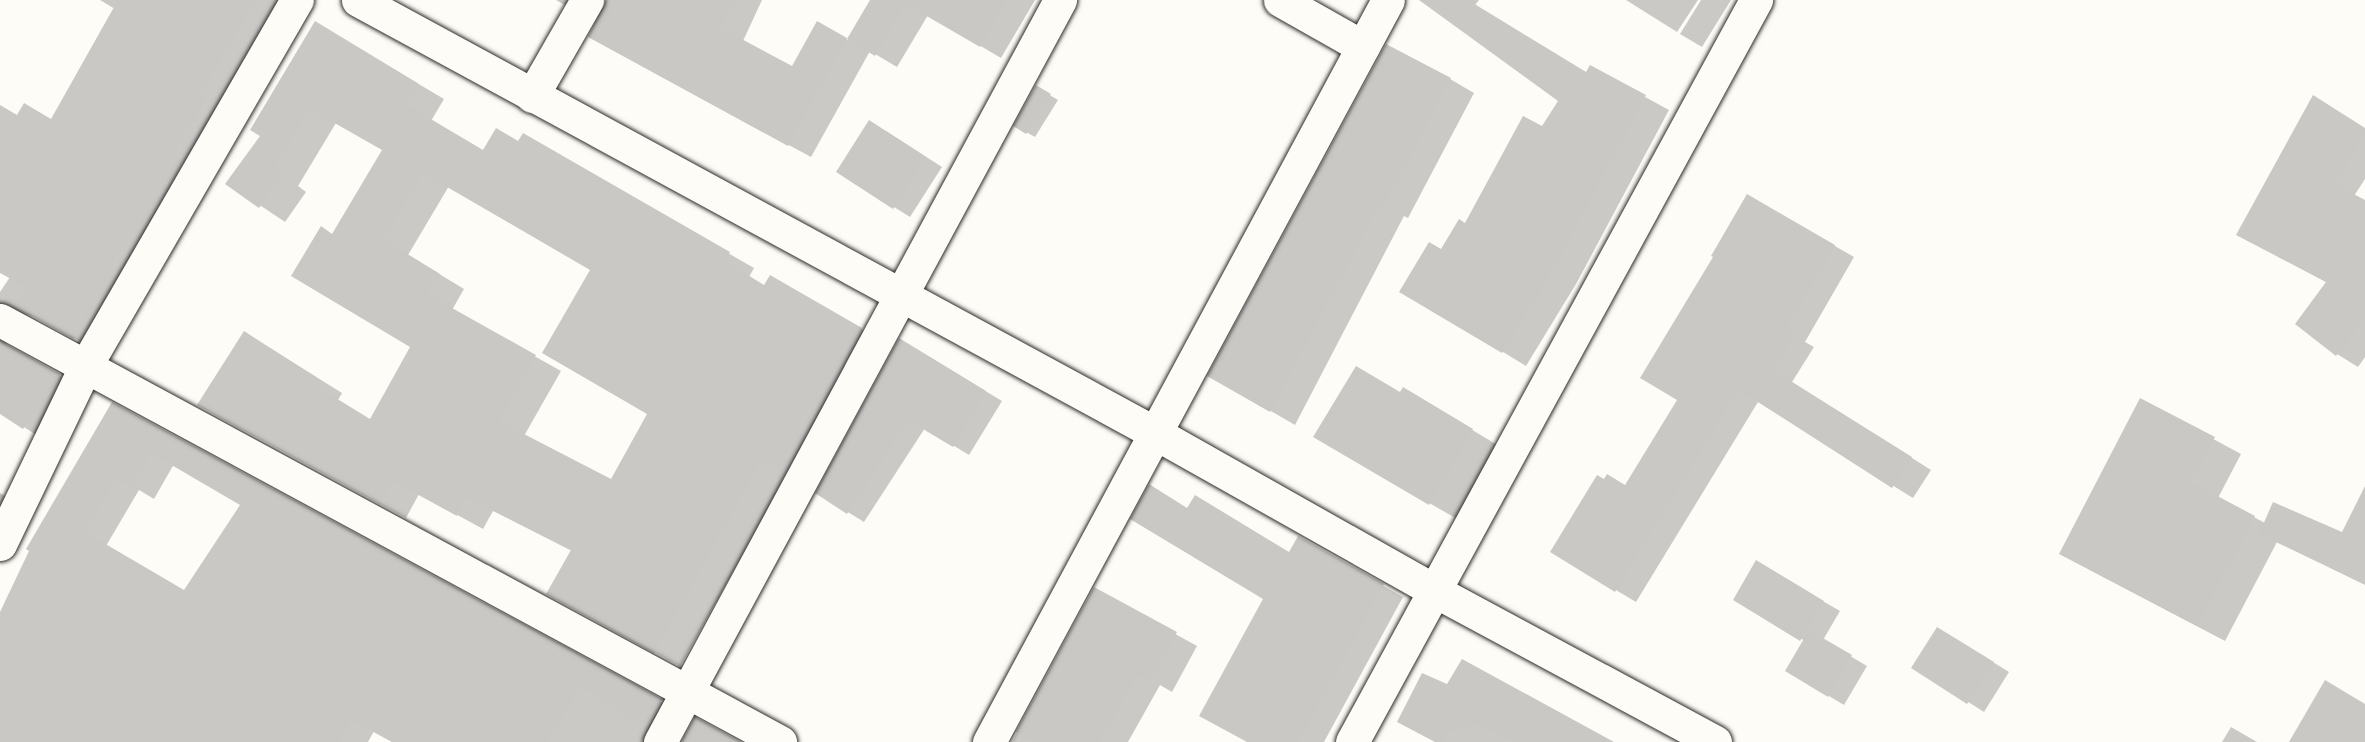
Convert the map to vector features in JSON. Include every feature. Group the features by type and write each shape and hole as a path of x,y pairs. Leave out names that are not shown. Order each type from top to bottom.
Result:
{"street":[{"path":"0,544 86,365 297,0"},
{"path":"358,0 1155,433 1435,591 1715,742"},
{"path":"532,96 587,0"},
{"path":"660,742 1060,0"},
{"path":"1280,0 1363,47"},
{"path":"989,742 1388,0"},
{"path":"1352,742 1756,0"},
{"path":"0,320 780,742"}],"building":[{"path":"118,0 257,0 199,95 206,99 177,148 177,163 154,205 109,268 112,271 74,339 14,306 26,287 0,273 0,105 17,115 24,103 51,119"},
{"path":"606,0 736,0 721,28 792,66 817,21 847,38 788,146 588,37"},
{"path":"870,0 1007,0 980,47 906,4 875,56 847,39"},
{"path":"1419,0 1468,0 1586,72 1590,65 1646,95 1553,270 1502,353 1399,292 1429,242 1441,249 1459,219 1465,223 1523,116 1542,126 1558,101"},
{"path":"315,21 419,84 407,105 483,150 496,128 518,141 523,133 730,252 725,261 764,285 770,275 862,328 784,473 762,459 654,653 546,594 571,550 467,497 457,516 393,481 380,504 197,405 244,331 317,378 313,384 370,419 410,347 291,276 321,226 332,234 382,150 310,109 273,171 282,176 259,208 225,184 260,136 250,130","holes":["423,173 590,270 542,353 647,414 611,479 499,421 536,355 427,294 440,274 383,239"]},
{"path":"1386,44 1451,78 1384,206 1380,204 1270,412 1207,376"},
{"path":"1036,85 1051,94 1026,134 1013,126"},
{"path":"2313,95 2365,128 2365,134 2334,184 2365,200 2365,318 2336,356 2295,324 2326,282 2236,235"},
{"path":"869,120 926,157 893,209 836,172"},
{"path":"1747,194 1835,245 1786,329 1795,334 1773,370 1912,457 1892,488 1755,400 1737,392 1615,592 1550,552 1597,475 1604,479 1607,474 1625,485 1677,400 1640,378 1713,257 1711,256"},
{"path":"899,338 986,391 953,447 908,420 847,514 815,493"},
{"path":"0,341 60,374 23,429 0,414"},
{"path":"1356,366 1400,392 1403,387 1473,429 1429,505 1313,437"},
{"path":"2140,398 2215,437 2191,482 2255,516 2197,626 2059,554"},
{"path":"112,402 662,699 646,728 581,687 547,742 392,742 351,720 339,742 0,742 0,612 29,551 26,549","holes":["151,453 240,505 184,590 85,532 116,479 131,487"]},
{"path":"1149,484 1187,508 1195,495 1289,552 1298,536 1384,584 1298,742 1247,742 1199,716 1263,599 1130,519"},
{"path":"2365,486 2365,584 2259,534 2273,502 2342,532"},
{"path":"1756,560 1824,601 1800,641 1733,600"},
{"path":"1094,587 1177,632 1150,681 1138,674 1100,742 1033,742 1016,732"},
{"path":"1937,627 1994,662 1967,704 1911,668"},
{"path":"1809,630 1852,655 1828,697 1785,671"},
{"path":"1462,659 1614,742 1514,742 1480,724 1450,731 1443,742 1435,742 1397,722 1422,673 1447,684"},
{"path":"2325,680 2365,704 2365,742 2289,742"},
{"path":"695,717 741,742 681,742"}]}
